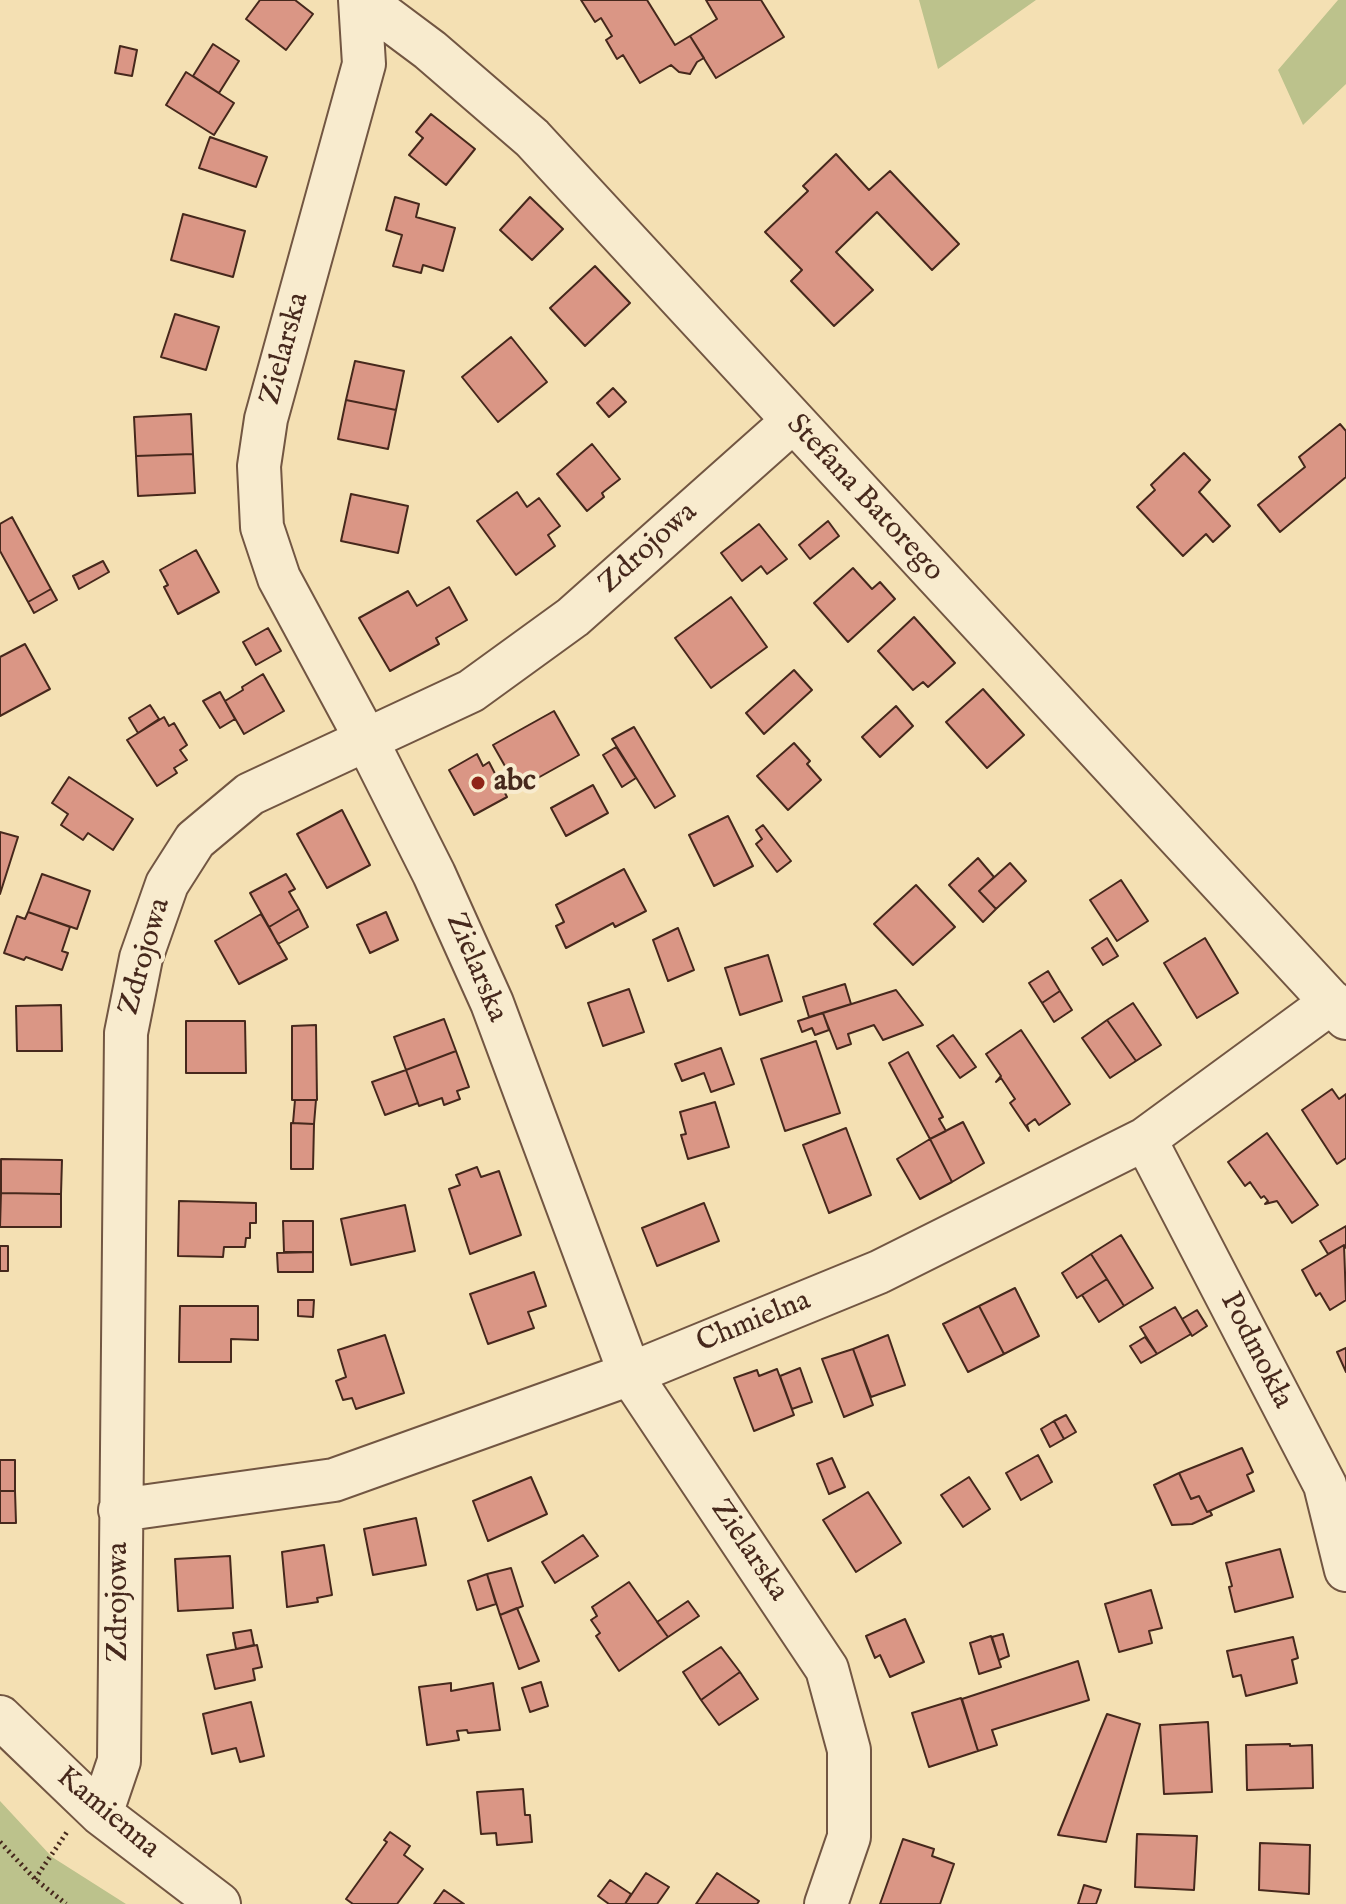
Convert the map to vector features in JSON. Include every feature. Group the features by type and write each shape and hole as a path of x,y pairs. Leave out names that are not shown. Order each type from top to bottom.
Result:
{"street":[{"name":"Stefana Batorego","path":"362,0 430,50 532,138 1339,1010"},
{"name":"Zielarska","path":"362,0 364,64 266,419 259,466 262,527 279,578 434,874 492,1003 630,1374 827,1669 849,1750 849,1837 826,1904"},
{"name":"Zdrojowa","path":"94,1808 119,1761 126,1033 141,958 167,884 195,840 250,794 471,691 573,617 792,422"},
{"name":"Chmielna","path":"120,1510 334,1480 630,1374 879,1272 1145,1139 1339,1010"},
{"name":"Podmokła","path":"1145,1139 1325,1485 1346,1570"},
{"name":"Kamienna","path":"0,1717 94,1808 219,1904"}],"path":[{"path":"35,1879 94,1808"},
{"path":"0,1842 35,1879 66,1904"}],"green space":[{"path":"919,0 1036,0 938,69"},
{"path":"1338,0 1346,0 1346,84 1303,125 1278,70"},
{"path":"0,1801 52,1857 126,1904 0,1904"}],"building":[{"path":"260,0 295,0 313,14 286,50 246,19"},
{"path":"581,0 647,0 675,45 690,36 704,58 697,62 690,74 679,72 671,65 640,83 623,55 617,59 606,40 612,36 601,18 595,22"},
{"path":"706,0 761,0 784,37 716,78 690,36 717,19"},
{"path":"213,44 239,61 219,93 193,76"},
{"path":"120,46 137,50 132,76 115,73"},
{"path":"186,72 234,103 214,135 166,105"},
{"path":"431,114 475,149 446,185 409,155 423,138 416,132"},
{"path":"210,137 267,157 256,187 199,168"},
{"path":"836,154 869,190 890,171 959,244 932,270 877,212 836,252 873,290 834,326 791,281 802,270 765,232 808,191 803,186"},
{"path":"395,197 419,204 416,217 455,228 443,271 423,265 421,273 393,266 402,235 386,230"},
{"path":"530,197 563,229 532,260 500,230"},
{"path":"183,214 245,231 233,277 171,260"},
{"path":"595,266 630,303 585,346 550,308"},
{"path":"175,314 219,327 206,370 161,357"},
{"path":"511,337 547,382 498,422 462,377"},
{"path":"355,361 404,371 396,410 346,400"},
{"path":"613,388 626,402 609,417 597,403"},
{"path":"346,400 396,410 388,449 338,439"},
{"path":"191,414 193,454 136,456 134,417"},
{"path":"1340,424 1346,431 1346,477 1280,532 1258,505 1305,467 1299,457"},
{"path":"592,444 620,479 602,493 604,497 587,511 557,474"},
{"path":"1184,453 1210,480 1199,492 1230,526 1213,542 1206,534 1183,556 1137,507 1155,490 1151,485"},
{"path":"193,454 195,493 138,496 136,456"},
{"path":"517,492 527,507 539,498 560,526 548,535 555,546 516,575 477,521"},
{"path":"351,494 408,506 398,553 341,541"},
{"path":"12,517 51,589 28,602 0,551 0,524"},
{"path":"828,521 839,536 810,559 799,545"},
{"path":"759,524 787,559 767,574 761,566 742,581 721,553"},
{"path":"196,550 219,592 178,614 164,587 168,585 160,570"},
{"path":"103,561 109,572 79,589 73,576"},
{"path":"853,568 872,589 880,582 895,599 848,642 814,603"},
{"path":"449,587 467,620 436,638 439,644 390,671 359,618 408,591 417,606"},
{"path":"51,589 57,600 34,613 28,602"},
{"path":"731,597 767,647 711,688 675,638"},
{"path":"914,617 955,663 928,687 923,682 913,690 878,651"},
{"path":"268,628 281,651 256,665 243,642"},
{"path":"25,644 50,689 0,716 0,657"},
{"path":"794,670 812,690 764,734 746,713"},
{"path":"263,674 284,711 244,734 225,701"},
{"path":"983,689 1024,735 987,768 946,722"},
{"path":"220,692 235,719 220,728 203,701"},
{"path":"150,705 159,719 138,733 129,718"},
{"path":"896,706 913,726 880,757 862,737"},
{"path":"554,711 579,755 518,789 493,745"},
{"path":"164,717 169,726 174,723 187,745 180,750 187,760 174,768 177,773 157,786 127,740"},
{"path":"634,727 675,796 655,808 612,739"},
{"path":"794,743 821,780 788,810 757,776"},
{"path":"616,747 636,778 622,787 603,755"},
{"name":"abc","path":"477,754 483,766 489,762 507,797 474,815 449,770"},
{"path":"69,777 133,819 113,850 88,833 83,840 61,825 68,814 52,803"},
{"path":"593,785 608,813 566,836 551,808"},
{"path":"342,810 370,865 327,888 297,834"},
{"path":"728,816 753,866 714,886 689,835"},
{"path":"763,825 791,861 777,872 756,844 762,839 756,830"},
{"path":"0,832 18,837 0,894"},
{"path":"978,858 994,877 979,891 996,909 983,922 949,885"},
{"path":"1010,863 1026,881 996,909 979,891"},
{"path":"624,869 646,911 615,927 613,923 566,948 556,926 564,922 556,905"},
{"path":"42,874 90,891 77,929 28,912"},
{"path":"286,874 295,889 289,892 299,909 269,927 250,893"},
{"path":"1121,880 1148,921 1117,941 1090,900"},
{"path":"916,885 955,927 913,965 874,924"},
{"path":"299,909 308,927 278,944 269,927"},
{"path":"28,912 70,927 62,951 68,953 62,970 4,953 17,916 25,919"},
{"path":"386,912 398,940 370,953 357,925"},
{"path":"261,914 287,959 239,984 215,941"},
{"path":"678,928 694,970 668,981 653,940"},
{"path":"1107,938 1118,956 1103,965 1092,948"},
{"path":"1205,938 1238,993 1197,1018 1164,963"},
{"path":"768,955 782,1001 740,1015 725,968"},
{"path":"1048,971 1060,991 1042,1003 1029,983"},
{"path":"845,984 851,1004 809,1017 803,997"},
{"path":"629,989 644,1032 603,1046 588,1003"},
{"path":"896,990 923,1025 883,1040 874,1025 848,1034 851,1044 837,1049 823,1013"},
{"path":"1060,991 1072,1010 1054,1022 1042,1003"},
{"path":"1133,1003 1161,1045 1136,1061 1107,1020"},
{"path":"61,1005 62,1051 17,1051 16,1006"},
{"path":"823,1013 829,1030 815,1035 812,1028 802,1032 798,1021"},
{"path":"444,1019 456,1051 406,1070 394,1037"},
{"path":"1107,1020 1136,1061 1110,1078 1082,1038"},
{"path":"186,1021 245,1021 246,1073 186,1073"},
{"path":"316,1025 317,1100 292,1100 292,1026"},
{"path":"1021,1030 1070,1104 1039,1125 1035,1119 1027,1125 1029,1131 1010,1103 1015,1099 1001,1078 996,1082 1001,1076 986,1054"},
{"path":"953,1035 976,1067 960,1078 937,1046"},
{"path":"816,1041 840,1113 785,1131 761,1059"},
{"path":"721,1048 734,1084 711,1092 704,1073 682,1081 675,1064"},
{"path":"456,1051 469,1087 457,1091 460,1099 444,1105 442,1098 419,1106 406,1070"},
{"path":"908,1052 943,1117 939,1119 946,1131 930,1139 889,1063"},
{"path":"406,1070 418,1103 385,1115 372,1082"},
{"path":"1332,1089 1339,1099 1346,1094 1346,1158 1337,1164 1302,1110"},
{"path":"295,1100 316,1100 314,1124 293,1123"},
{"path":"715,1102 729,1147 688,1159 681,1135 686,1134 680,1112"},
{"path":"963,1122 984,1163 952,1182 930,1139"},
{"path":"291,1123 314,1124 313,1169 291,1169"},
{"path":"846,1128 871,1195 829,1213 803,1145"},
{"path":"1267,1133 1318,1205 1292,1223 1277,1201 1265,1204 1268,1201 1264,1196 1261,1198 1250,1182 1245,1186 1228,1162"},
{"path":"930,1139 952,1182 920,1199 897,1159"},
{"path":"1,1159 62,1160 61,1194 1,1193"},
{"path":"477,1167 481,1177 499,1171 521,1235 470,1254 449,1189 460,1185 456,1175"},
{"path":"1,1193 61,1194 61,1227 0,1227"},
{"path":"179,1201 256,1203 256,1223 250,1223 250,1238 246,1238 245,1247 224,1247 223,1257 178,1256"},
{"path":"704,1203 719,1241 657,1266 642,1228"},
{"path":"405,1205 415,1251 351,1265 341,1219"},
{"path":"283,1221 313,1221 313,1252 284,1252"},
{"path":"1346,1226 1346,1248 1344,1245 1328,1254 1320,1241"},
{"path":"1121,1235 1153,1288 1124,1306 1091,1254"},
{"path":"1344,1245 1346,1300 1330,1310 1320,1293 1316,1296 1302,1270"},
{"path":"0,1246 8,1246 8,1271 0,1271"},
{"path":"313,1252 313,1272 278,1272 277,1253"},
{"path":"1091,1254 1107,1279 1077,1298 1062,1273"},
{"path":"534,1272 546,1306 528,1312 534,1328 488,1344 470,1294"},
{"path":"1107,1279 1124,1306 1099,1322 1082,1295"},
{"path":"1015,1288 1039,1336 1004,1354 979,1306"},
{"path":"298,1300 314,1300 313,1317 298,1316"},
{"path":"180,1306 258,1306 258,1340 231,1339 231,1362 179,1362"},
{"path":"979,1306 1004,1354 968,1372 943,1324"},
{"path":"1175,1307 1191,1334 1157,1354 1140,1327"},
{"path":"1197,1310 1207,1326 1192,1336 1182,1319"},
{"path":"385,1335 404,1393 356,1409 352,1398 343,1400 336,1381 346,1377 338,1350"},
{"path":"888,1335 905,1385 871,1397 853,1349"},
{"path":"1145,1337 1157,1354 1141,1363 1130,1346"},
{"path":"1346,1348 1346,1372 1337,1352"},
{"path":"853,1349 873,1405 844,1417 822,1359"},
{"path":"800,1368 812,1402 792,1409 780,1376"},
{"path":"777,1369 794,1415 754,1431 734,1378 757,1370 759,1376"},
{"path":"1066,1415 1076,1432 1064,1439 1054,1421"},
{"path":"1054,1421 1064,1439 1050,1447 1041,1429"},
{"path":"1242,1448 1253,1472 1247,1475 1254,1491 1207,1512 1199,1496 1191,1499 1179,1473"},
{"path":"1038,1455 1052,1482 1021,1500 1006,1473"},
{"path":"832,1458 845,1487 829,1494 817,1464"},
{"path":"0,1460 15,1460 15,1491 0,1491"},
{"path":"1179,1473 1191,1499 1199,1496 1207,1512 1210,1511 1212,1515 1192,1524 1172,1525 1154,1485"},
{"path":"531,1477 547,1514 488,1541 473,1501"},
{"path":"969,1477 990,1509 963,1527 941,1495"},
{"path":"0,1491 15,1491 16,1523 0,1523"},
{"path":"868,1492 901,1543 856,1572 823,1520"},
{"path":"416,1518 426,1565 373,1575 364,1529"},
{"path":"583,1535 598,1556 555,1583 542,1562"},
{"path":"324,1545 332,1595 317,1598 318,1602 287,1607 282,1552"},
{"path":"1280,1549 1293,1597 1235,1612 1226,1563"},
{"path":"230,1556 233,1608 178,1611 175,1559"},
{"path":"511,1568 523,1606 500,1615 487,1574"},
{"path":"487,1574 496,1604 477,1610 468,1581"},
{"path":"629,1582 668,1637 619,1671 596,1636 600,1633 591,1620 597,1616 592,1607"},
{"path":"1151,1590 1162,1628 1149,1631 1152,1643 1119,1652 1105,1604"},
{"path":"688,1601 699,1616 668,1637 657,1622"},
{"path":"517,1608 539,1661 519,1669 500,1615"},
{"path":"905,1619 924,1662 890,1677 880,1655 875,1658 866,1636"},
{"path":"251,1630 254,1645 236,1649 233,1633"},
{"path":"1003,1634 1009,1656 999,1660 992,1637"},
{"path":"991,1636 1001,1667 979,1674 970,1643"},
{"path":"1293,1637 1298,1658 1292,1660 1297,1683 1246,1696 1241,1675 1233,1677 1227,1651"},
{"path":"257,1645 262,1667 253,1669 255,1680 215,1689 207,1655"},
{"path":"721,1647 740,1672 701,1700 683,1672"},
{"path":"1078,1661 1089,1700 992,1730 997,1745 978,1751 962,1699"},
{"path":"740,1672 758,1699 719,1725 701,1700"},
{"path":"541,1682 548,1706 530,1712 522,1688"},
{"path":"451,1683 451,1691 493,1683 500,1730 457,1731 459,1740 427,1745 419,1687"},
{"path":"961,1698 978,1751 929,1767 912,1713"},
{"path":"251,1702 264,1756 240,1762 236,1748 212,1754 203,1714"},
{"path":"1107,1714 1140,1724 1106,1842 1058,1835"},
{"path":"1208,1722 1212,1792 1164,1794 1160,1725"},
{"path":"1246,1745 1312,1745 1313,1788 1247,1790"},
{"path":"523,1789 525,1815 530,1815 532,1842 497,1845 496,1833 481,1834 477,1792"},
{"path":"390,1832 410,1846 404,1855 423,1869 397,1904 353,1904 346,1899 387,1842 384,1840"},
{"path":"1137,1834 1197,1836 1194,1890 1135,1887"},
{"path":"903,1839 934,1849 932,1856 954,1864 940,1904 880,1904"},
{"path":"1260,1843 1310,1845 1309,1894 1259,1890"},
{"path":"646,1873 669,1887 657,1904 625,1904"},
{"path":"717,1873 759,1901 757,1904 696,1904"},
{"path":"610,1880 631,1894 625,1904 609,1904 598,1896"},
{"path":"1084,1885 1101,1890 1096,1904 1078,1904"},
{"path":"444,1890 464,1904 434,1904"}],"place":[{"name":"abc","path":"478,783"}]}
